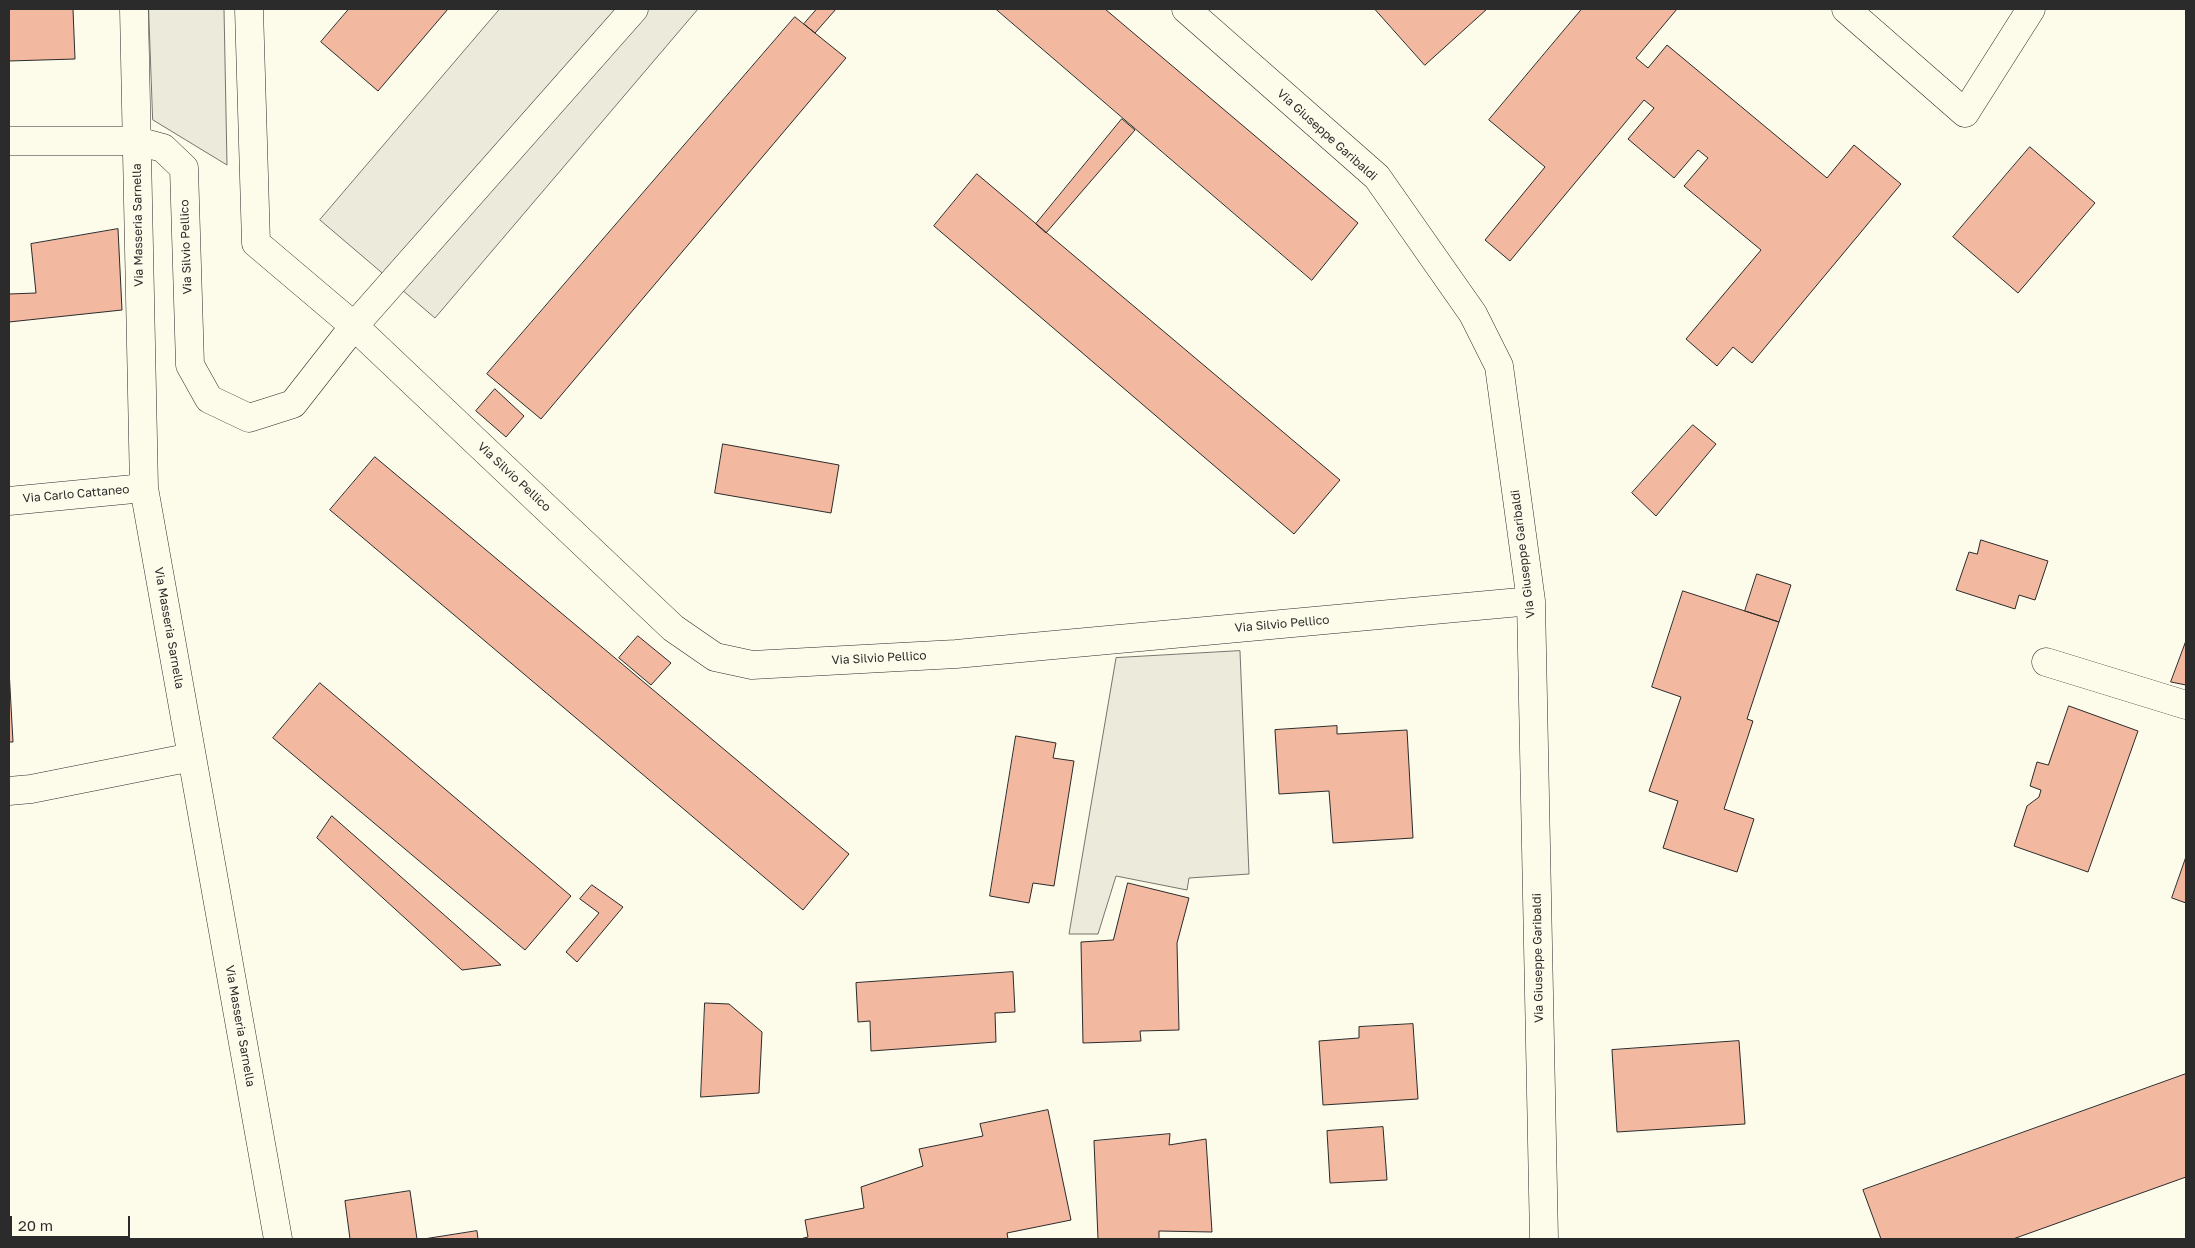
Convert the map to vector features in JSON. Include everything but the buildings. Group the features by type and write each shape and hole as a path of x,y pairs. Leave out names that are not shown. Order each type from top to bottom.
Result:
{"street":[{"name":"Via Masseria Sarnella","path":"134,9 144,488 278,1239"},
{"name":"Via Silvio Pellico","path":"249,9 256,244 354,326 673,628 715,657 752,665 956,654 1531,601"},
{"path":"354,326 634,9"},
{"path":"1846,9 1965,113 2031,9"},
{"name":"Via Giuseppe Garibaldi","path":"1195,12 1377,177 1473,314 1499,366 1531,601 1544,1239"},
{"path":"9,141 137,141"},
{"name":"Via Silvio Pellico","path":"137,141 163,148 184,168 190,365 209,399 248,418 293,404 354,326"},
{"name":"Via Carlo Cattaneo","path":"9,501 144,488"},
{"path":"2046,662 2186,705"},
{"path":"9,791 31,789 192,757"}],"shaded area":[{"path":"149,9 224,9 227,165 153,120"},
{"path":"500,9 698,9 435,318 320,220"},
{"path":"1240,651 1249,874 1189,878 1187,890 1116,876 1098,934 1069,934 1116,658"}]}
